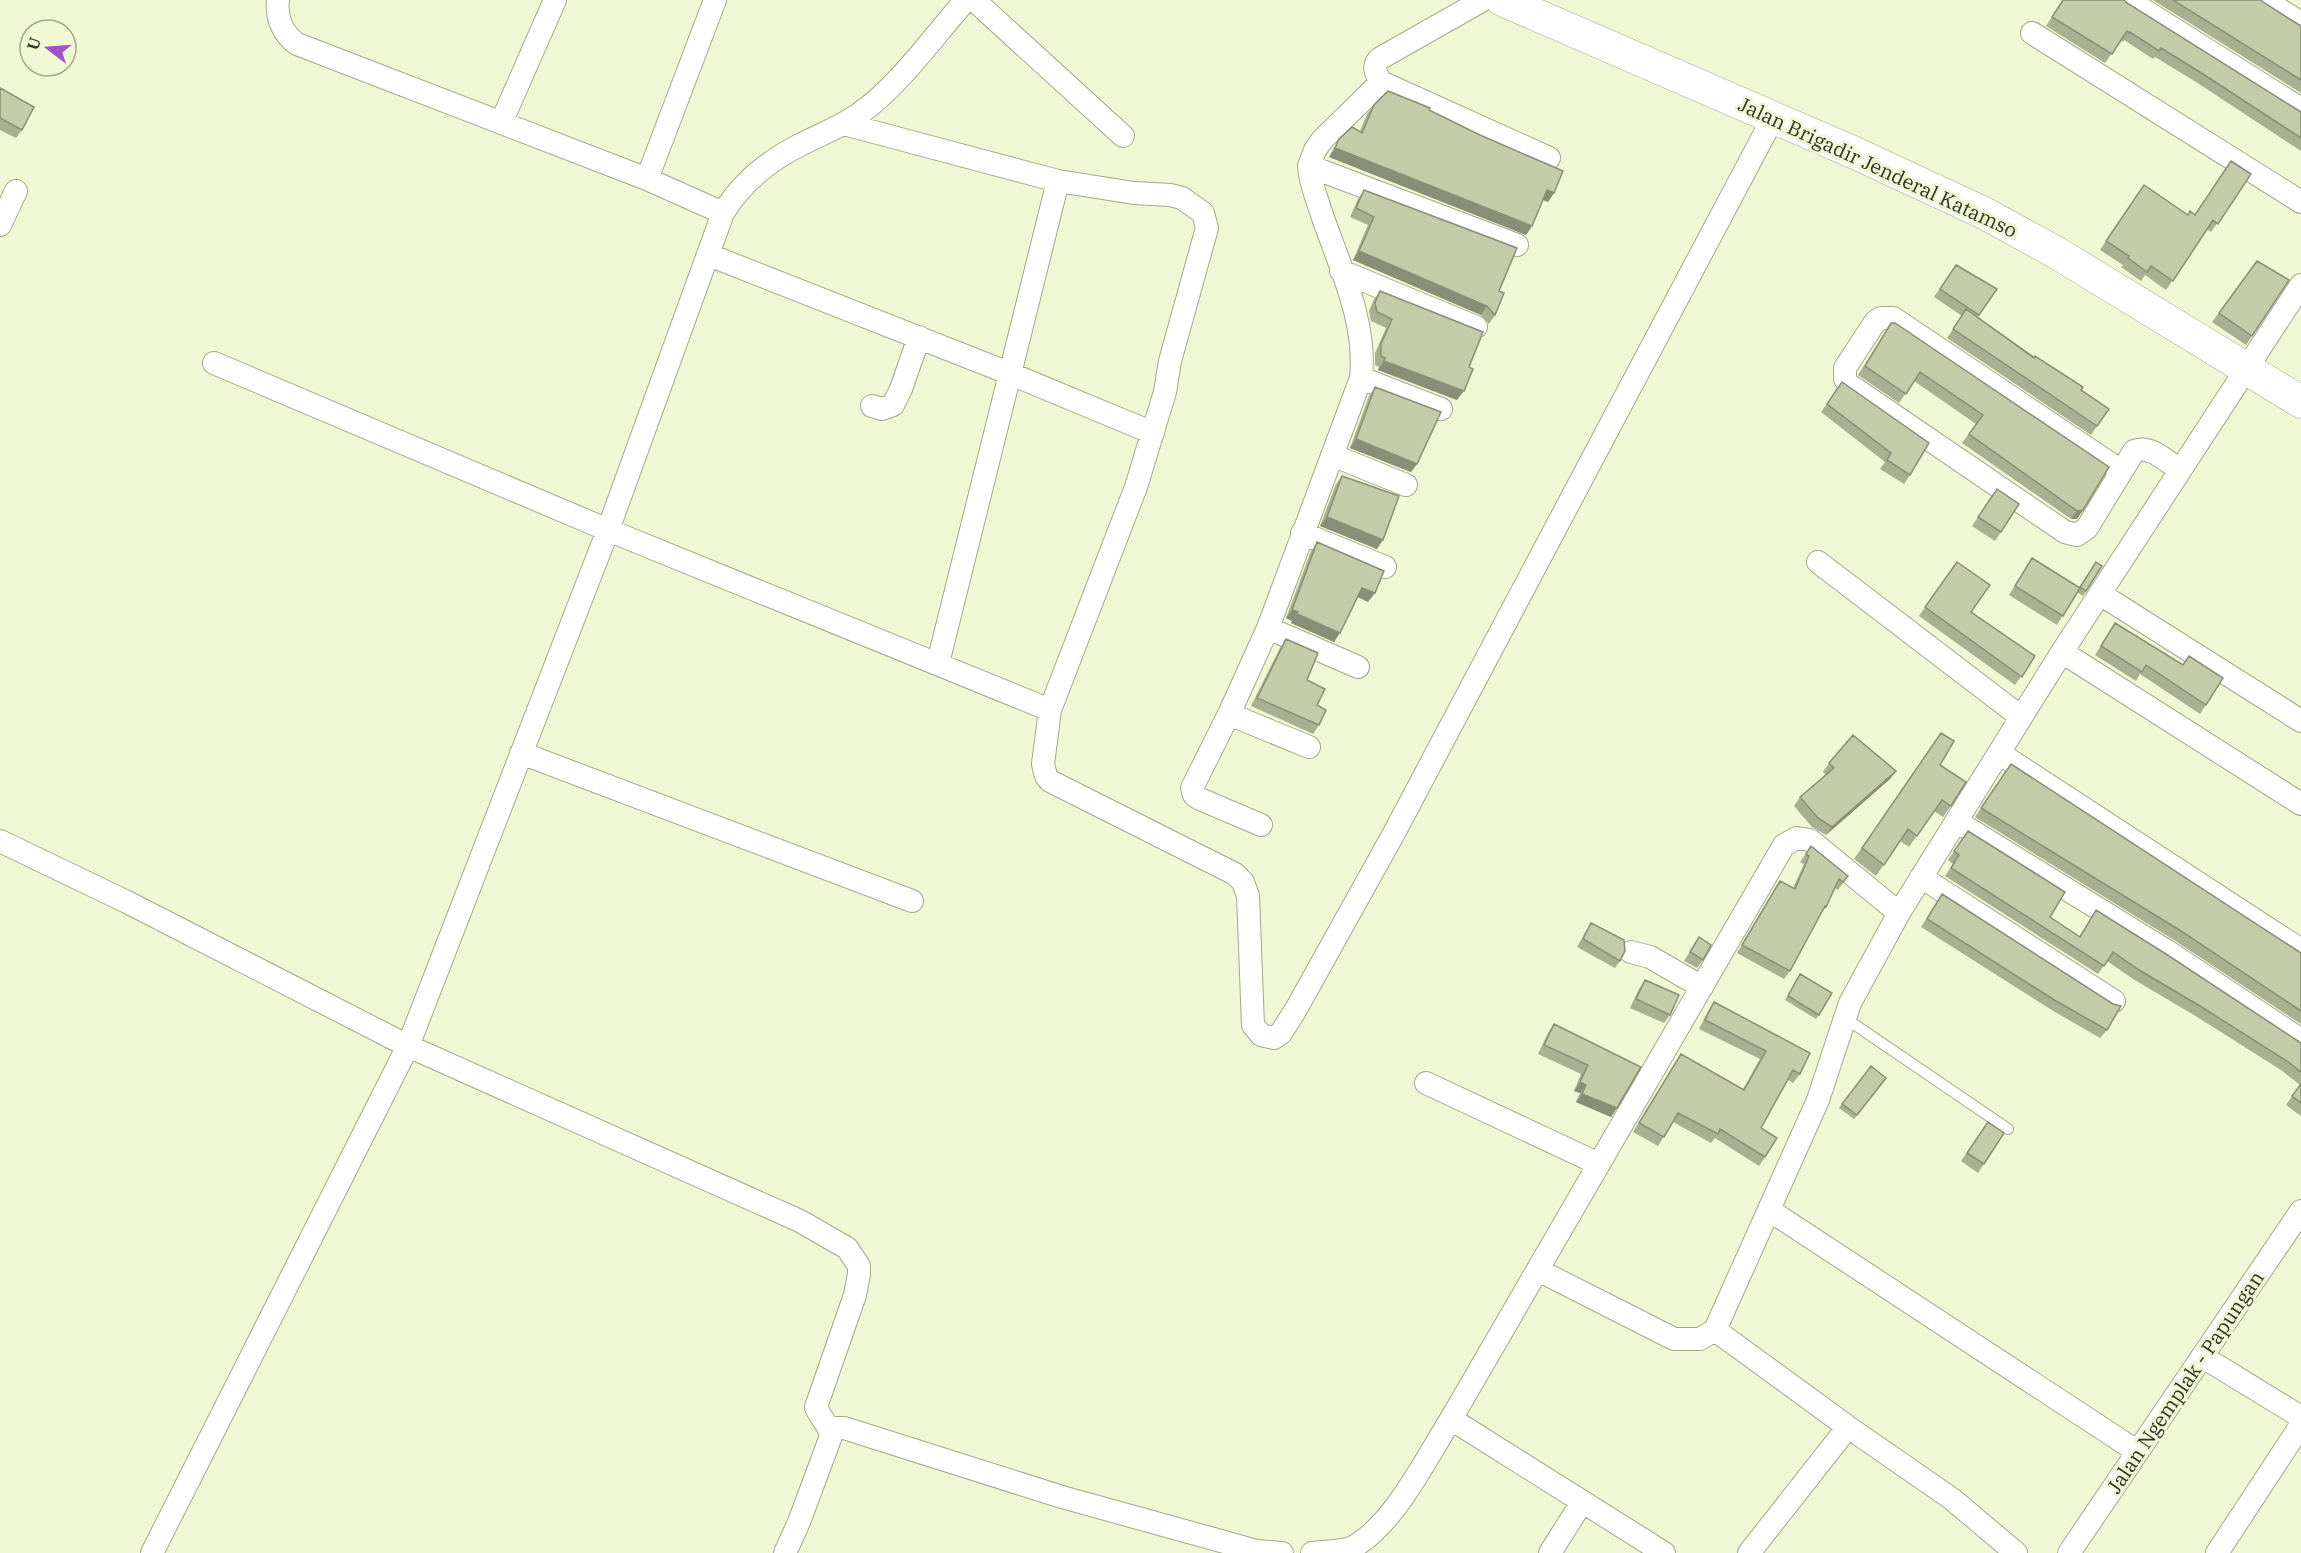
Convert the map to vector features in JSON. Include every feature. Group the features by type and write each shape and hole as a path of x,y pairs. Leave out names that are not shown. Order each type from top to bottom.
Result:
{"main road":[{"name":"Jalan Brigadir Jenderal Katamso","path":"1502,0 1934,189 1994,218 2057,253 2301,402"}],"street":[{"path":"278,0 277,8 283,27 288,37 297,44 647,179 723,213"},
{"path":"501,123 555,0"},
{"path":"647,179 715,0"},
{"path":"152,1553 408,1046 608,530 723,213 747,182 769,162 861,113 899,76 966,0"},
{"path":"974,0 1123,136"},
{"path":"1483,0 1379,59 1375,72 1381,82 1549,158"},
{"path":"2128,0 2301,109"},
{"path":"2264,0 2301,23"},
{"path":"2032,33 2301,202"},
{"path":"1261,825 1200,799 1194,795 1192,788 1268,628 1360,378 1363,357 1361,340 1309,174 1309,166 1322,140 1381,82"},
{"path":"844,124 1058,180 1134,193 1170,195 1193,204 1203,213 1207,228 1153,433 1136,487 1050,710 1043,764 1050,782 1235,874 1243,882 1248,896 1253,1026 1266,1038 1274,1038 1281,1033 1394,836 1773,118"},
{"path":"1309,166 1517,245"},
{"path":"938,663 1058,180"},
{"path":"0,225 15,191"},
{"path":"709,255 919,337 1153,433"},
{"path":"1341,271 1476,327"},
{"path":"1538,1270 1674,1339 1700,1339 1714,1330 1818,1100 1850,1003 1899,913 2062,652 2301,285"},
{"path":"2121,471 1893,318 1881,318 1875,322 1845,368 1845,379 1848,384 2065,532 2077,535 2083,533 2134,451 2141,448 2148,449 2180,470"},
{"path":"872,406 882,409 893,405 919,337"},
{"path":"214,363 608,530 1050,710"},
{"path":"1360,378 1442,409"},
{"path":"1332,455 1406,485"},
{"path":"1302,533 1385,567"},
{"path":"1818,562 2021,717"},
{"path":"2100,594 2301,721"},
{"path":"1268,628 1358,667"},
{"path":"2062,652 2301,804"},
{"path":"1229,714 1309,747"},
{"path":"521,753 912,901"},
{"path":"1999,753 2301,950"},
{"path":"1956,821 2167,951 2301,1040"},
{"path":"1312,1553 1352,1548 1382,1525 1452,1419 1784,845 1803,837 1810,840 1899,913"},
{"path":"0,841 127,902 408,1046 800,1221 847,1248 859,1266 855,1295 816,1407 831,1436 800,1522 785,1553"},
{"path":"1921,878 2114,1001"},
{"path":"1630,952 1650,957 1702,987"},
{"path":"1426,1083 1599,1164"},
{"path":"1768,1210 2138,1452"},
{"name":"Jalan Ngemplak - Papungan","path":"2069,1553 2301,1211"},
{"path":"1714,1330 1952,1499 2016,1553"},
{"path":"2203,1357 2301,1417"},
{"path":"1452,1419 1664,1553"},
{"path":"825,1422 1062,1497 1258,1552 1282,1553"},
{"path":"2217,1553 2301,1425"},
{"path":"1749,1553 1848,1427"},
{"path":"1550,1553 1582,1502"}],"lane":[{"path":"1845,1018 2008,1129"}],"building":[{"path":"2063,0 2124,0 2301,112 2301,138 2203,74 2161,48 2159,51 2130,32 2127,31 2112,54 2052,17"},
{"path":"2173,0 2261,0 2301,26 2301,80"},
{"path":"0,88 34,107 22,130 0,118"},
{"path":"1388,91 1430,108 1429,110 1480,135 1563,171 1554,193 1547,190 1532,226 1335,148 1339,139 1352,127 1362,133 1374,105"},
{"path":"2231,161 2251,174 2218,224 2213,220 2173,281 2151,266 2147,272 2128,258 2129,256 2106,241 2144,185 2188,215 2190,211 2195,215"},
{"path":"1364,190 1517,248 1499,291 1504,293 1495,315 1487,306 1359,251 1374,217 1356,208"},
{"path":"2257,261 2289,280 2252,336 2219,313"},
{"path":"1956,265 1997,289 1979,315 1940,289"},
{"path":"1380,291 1483,332 1469,367 1473,369 1464,391 1384,361 1385,358 1381,356 1381,344 1392,319 1377,312 1375,303"},
{"path":"1966,309 2034,358 2035,356 2083,387 2081,390 2109,409 2097,426 1953,329"},
{"path":"1891,323 1895,323 2109,467 2083,510 2077,511 1969,434 1983,415 1920,372 1906,394 1865,366"},
{"path":"1842,382 1929,443 1910,475 1887,460 1891,453 1827,404"},
{"path":"1375,387 1441,412 1417,464 1356,439"},
{"path":"1342,476 1399,496 1383,540 1327,517"},
{"path":"1997,489 2019,504 2001,532 1978,517"},
{"path":"1317,542 1384,571 1375,593 1362,588 1340,633 1292,610"},
{"path":"2032,558 2080,588 2063,616 2015,586"},
{"path":"1957,562 1990,585 1971,612 2035,656 2022,677 1925,607"},
{"path":"2096,562 2102,566 2086,591 2080,587"},
{"path":"2115,623 2183,665 2189,656 2223,678 2206,705 2146,665 2142,672 2101,646"},
{"path":"1286,639 1318,653 1307,680 1325,689 1317,705 1326,710 1319,725 1257,698"},
{"path":"1941,733 1954,741 1940,765 1966,782 1951,806 1942,800 1917,836 1908,829 1884,865 1862,848"},
{"path":"1853,735 1896,771 1832,827 1818,818 1800,797 1834,768 1829,763"},
{"path":"2011,764 2301,953 2301,1011 2181,931 1981,808"},
{"path":"1968,831 2065,892 2050,917 2080,937 2096,910 2301,1043 2301,1072 2113,952 2104,966 1951,868 1959,855 1954,851"},
{"path":"1811,846 1848,876 1843,882 1839,879 1790,971 1742,945 1780,881 1795,889 1809,856 1806,854"},
{"path":"1942,894 2113,1004 2121,1006 2107,1030 2056,1001 1927,919"},
{"path":"1591,923 1624,940 1625,951 1620,961 1583,939"},
{"path":"1699,937 1711,945 1703,960 1690,952"},
{"path":"1800,974 1832,993 1819,1015 1788,996"},
{"path":"1645,980 1679,995 1670,1015 1636,999"},
{"path":"1714,1002 1810,1053 1800,1074 1793,1070 1761,1128 1777,1138 1765,1157 1720,1129 1718,1134 1678,1113 1664,1137 1639,1123 1681,1054 1744,1090 1766,1051 1705,1020"},
{"path":"1554,1024 1641,1067 1617,1108 1582,1094 1586,1085 1580,1082 1588,1065 1544,1045"},
{"path":"1871,1066 1886,1078 1857,1115 1842,1104"},
{"path":"2301,1084 2301,1103 2292,1096"},
{"path":"1988,1122 2004,1133 1984,1164 1967,1153"}]}
